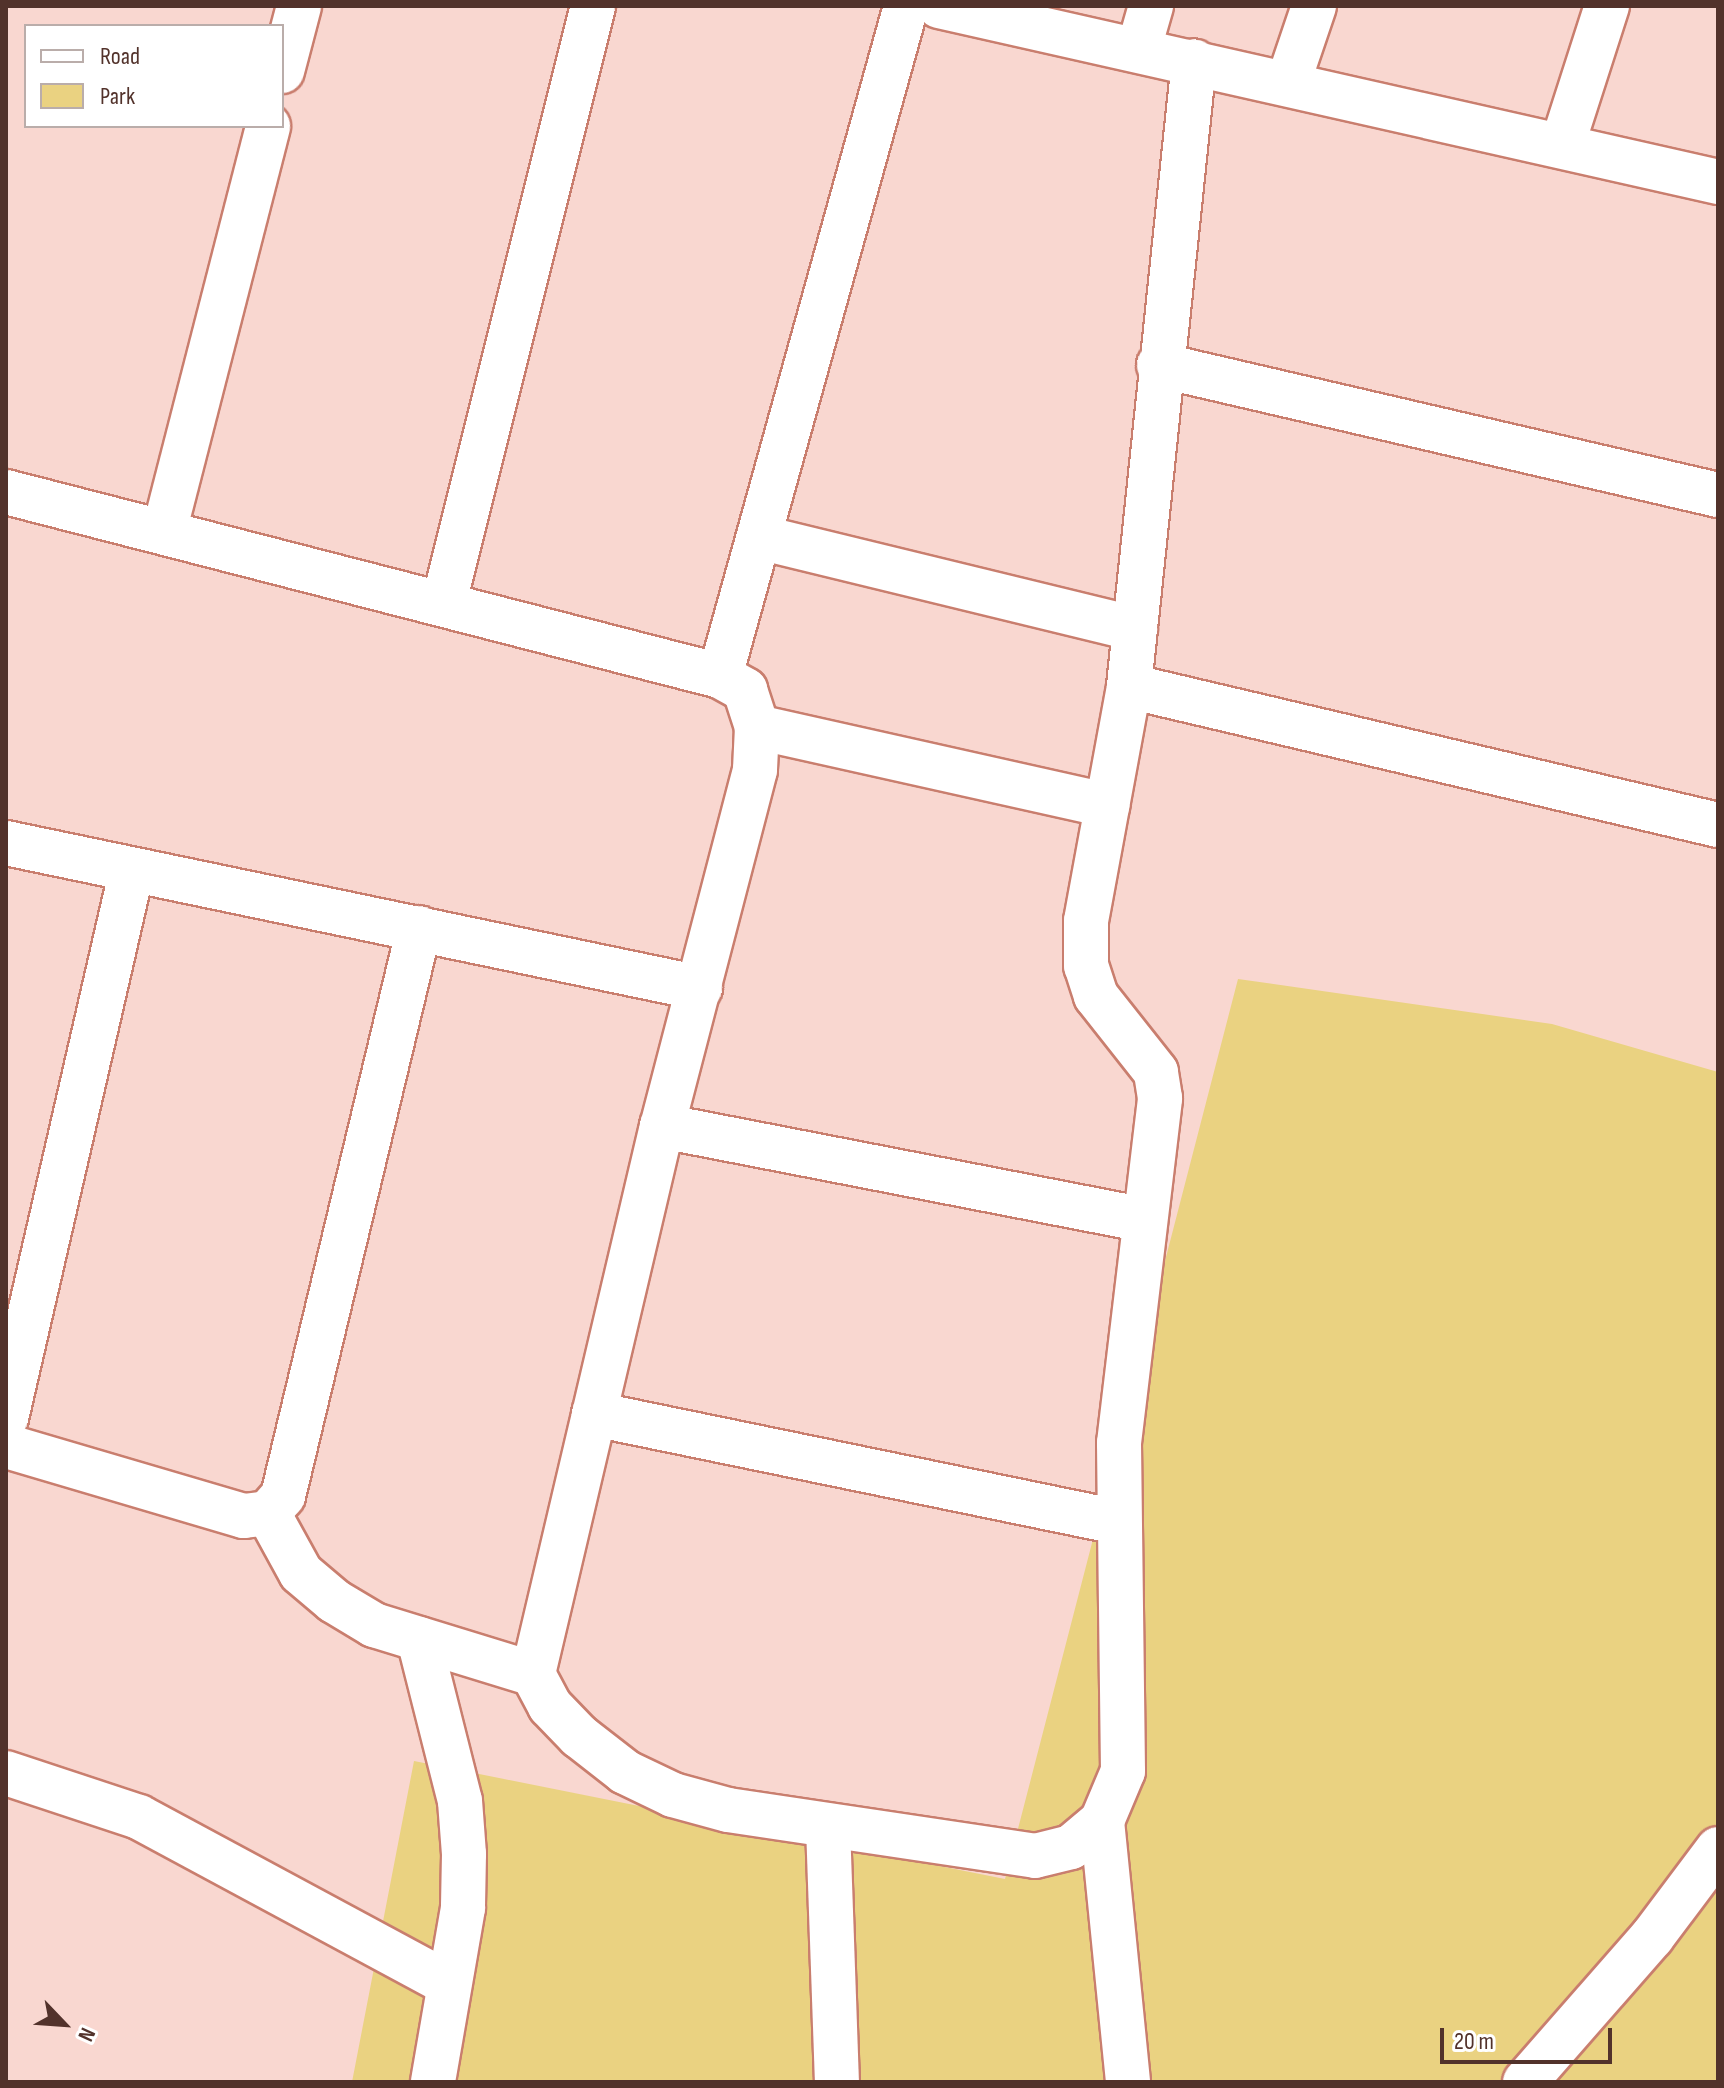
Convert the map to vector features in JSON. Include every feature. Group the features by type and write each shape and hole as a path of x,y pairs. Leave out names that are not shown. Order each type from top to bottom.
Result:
{"street":[{"path":"284,63 299,6"},
{"path":"444,602 593,6"},
{"path":"720,676 906,6"},
{"path":"939,6 1139,48 1718,182"},
{"path":"1139,48 1151,6"},
{"path":"1288,83 1314,6"},
{"path":"1562,146 1607,6"},
{"path":"6,492 444,602 720,676 745,690 757,727 755,770 662,1126 533,1674 550,1706 625,1772 673,1795 728,1810 1035,1856 1071,1847 1102,1821 1123,1771 1119,1443 1160,1098 1156,1072 1096,996 1086,966 1086,921 1129,686 1159,365 1194,61"},
{"path":"164,532 267,128"},
{"path":"1159,365 1718,495"},
{"path":"759,537 1135,629"},
{"path":"1129,686 1718,825"},
{"path":"757,727 1107,805"},
{"path":"6,843 700,988"},
{"path":"6,1418 132,869"},
{"path":"6,1446 244,1516 268,1513 283,1496 293,1469 419,928"},
{"path":"662,1126 1145,1220"},
{"path":"594,1414 1118,1522"},
{"path":"268,1513 301,1573 334,1601 374,1625 533,1674"},
{"path":"419,1639 460,1801 463,1908 433,2082"},
{"path":"6,1773 139,1817 449,1984"},
{"path":"1102,1821 1128,2082"},
{"path":"828,1826 837,2082"},
{"path":"1525,2082 1652,1937 1718,1849"}],"green space":[{"path":"1238,979 1552,1024 1718,1072 1718,2082 352,2082 414,1761 1005,1879"}]}
